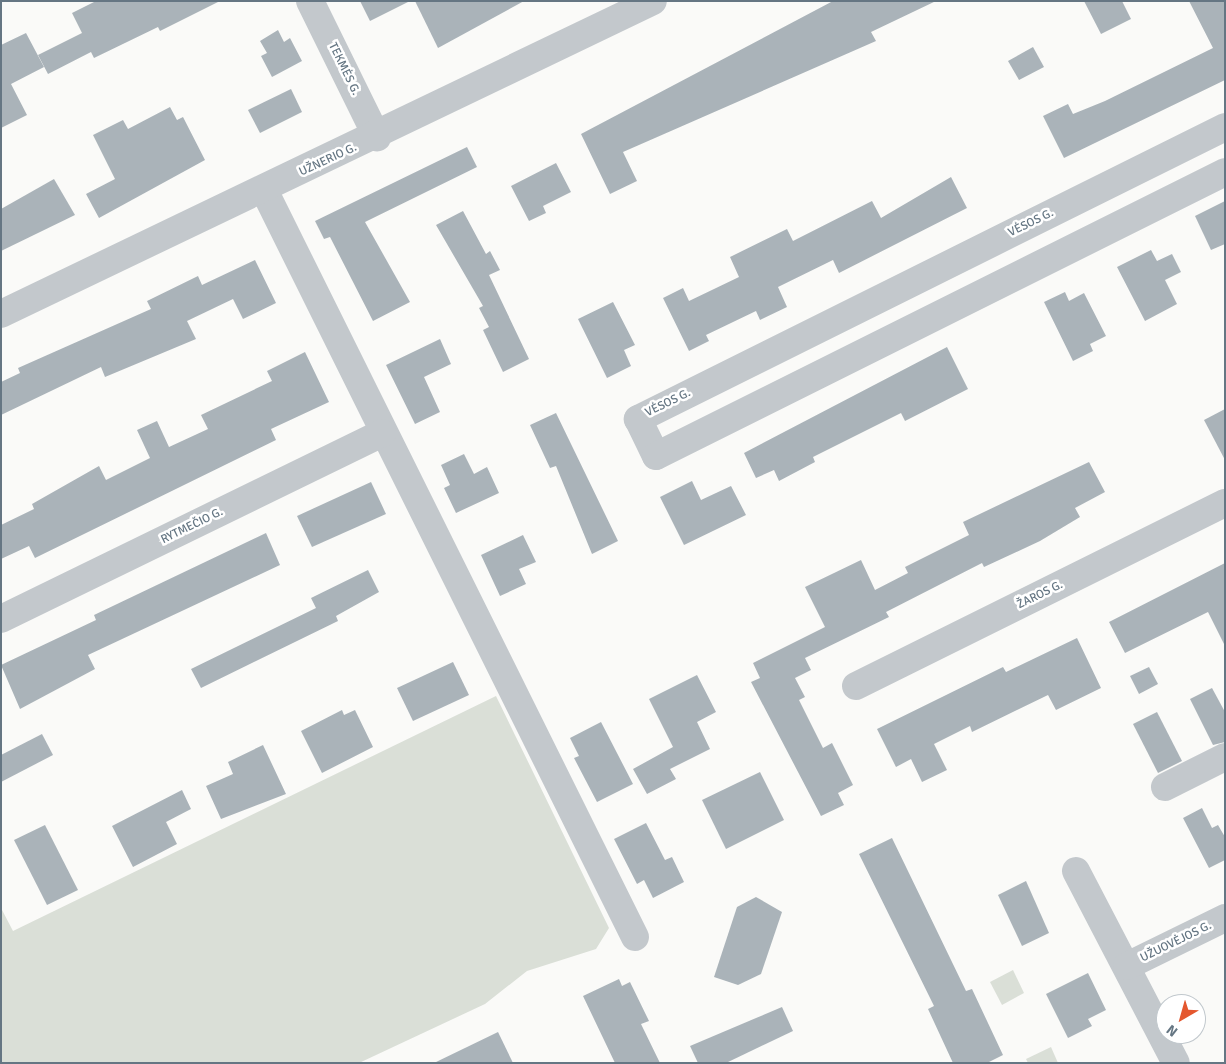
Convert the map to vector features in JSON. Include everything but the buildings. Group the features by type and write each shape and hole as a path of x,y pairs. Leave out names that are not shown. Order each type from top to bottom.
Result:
{"street":[{"name":"TEKMĖS G.","path":"310,1 377,137"},
{"name":"UŽNERIO G.","path":"1,314 377,137 652,1"},
{"name":"VĖSOS G.","path":"1225,127 638,419 656,456 1225,172"},
{"path":"264,190 382,433 635,937"},
{"path":"1096,191 1114,228"},
{"name":"RYTMEČIO G.","path":"1,619 382,433"},
{"name":"ŽAROS G.","path":"856,686 1225,503"},
{"path":"1165,787 1225,757"},
{"path":"1076,871 1176,1063"},
{"name":"UŽUOVĖJOS G.","path":"1127,966 1225,918"}],"shaded area":[{"path":"496,696 609,928 596,949 527,971 485,1004 359,1063 1,1063 1,908 13,931"},
{"path":"1013,970 1024,993 1002,1005 990,982"},
{"path":"1051,1047 1058,1063 1028,1063 1026,1059"}]}
